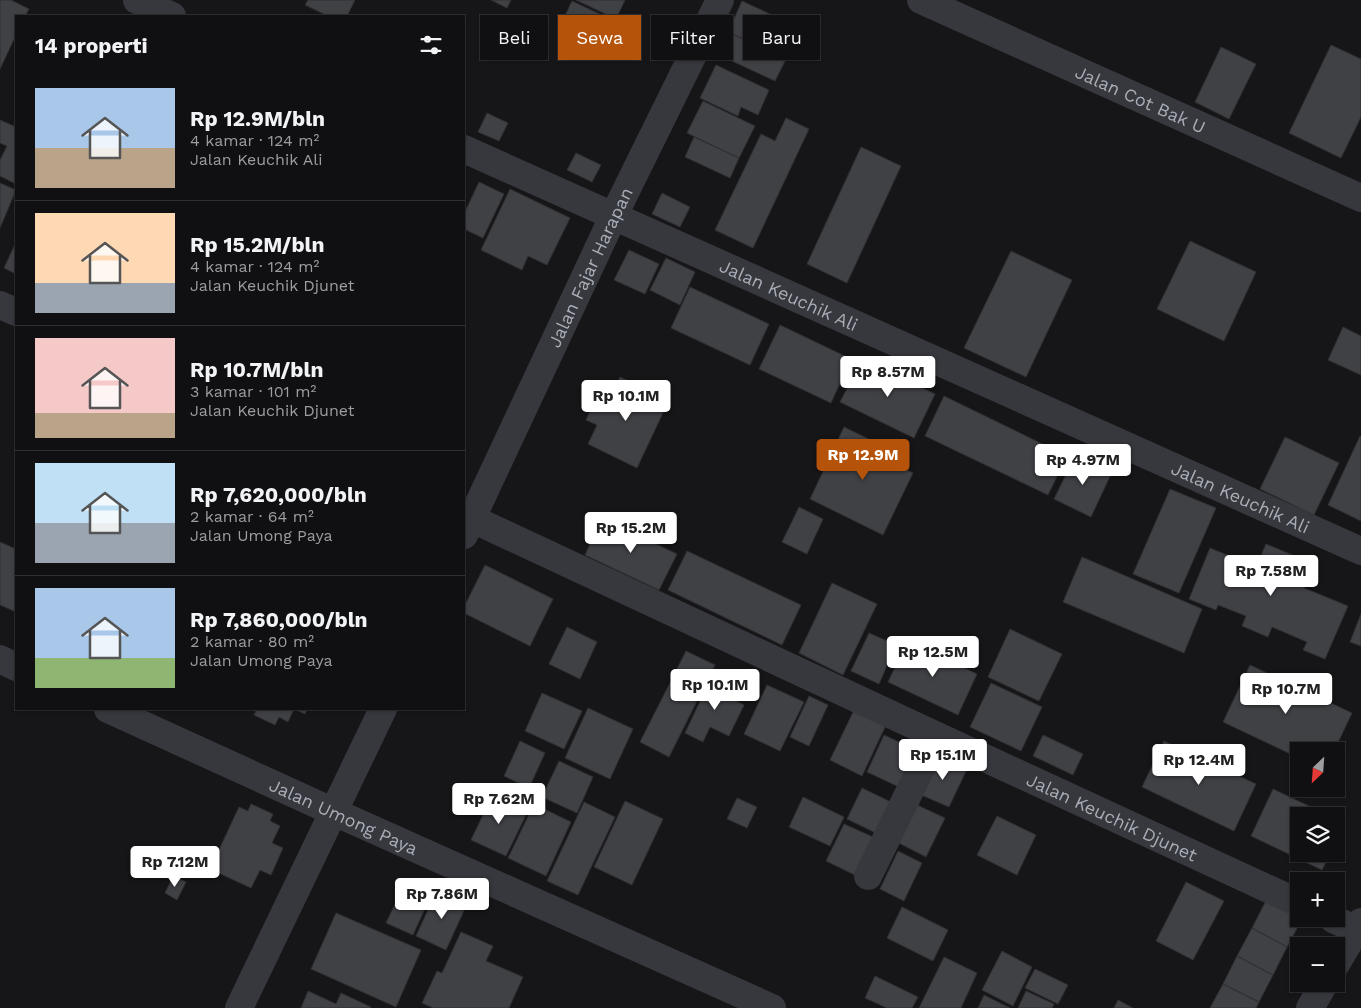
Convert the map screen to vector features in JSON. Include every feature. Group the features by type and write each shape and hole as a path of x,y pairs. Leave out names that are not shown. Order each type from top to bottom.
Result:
{"street":[{"path":"137,0 170,15"},
{"name":"Jalan Fajar Harapan","path":"466,523 720,0"},
{"name":"Jalan Cot Bak U","path":"921,0 1361,198"},
{"name":"Jalan Keuchik Ali","path":"465,149 1361,551"},
{"path":"0,305 15,312"},
{"name":"Jalan Keuchik Djunet","path":"466,523 1290,899"},
{"path":"0,659 15,666"},
{"name":"Jalan Umong Paya","path":"110,710 772,1008"},
{"path":"239,1008 383,710"},
{"path":"868,876 936,736"},
{"path":"1345,922 1359,926 1345,949"},
{"path":"1310,1008 1319,992"}],"building":[{"path":"0,0 11,0 29,9 26,15 15,15 15,37 0,69"},
{"path":"308,0 355,0 348,15 326,15 305,5"},
{"path":"491,0 511,0 507,8"},
{"path":"576,0 625,0 618,15 608,15"},
{"path":"572,1 602,15 565,15"},
{"path":"742,1 772,15 743,15 743,39 733,34 733,21"},
{"path":"733,34 743,39 743,60 786,60 775,81 730,60 733,60"},
{"path":"1331,45 1361,59 1361,117 1341,158 1289,133"},
{"path":"1221,47 1256,64 1229,119 1195,102"},
{"path":"716,65 769,90 758,115 741,107 738,116 700,98"},
{"path":"703,101 755,126 739,158 687,133"},
{"path":"487,113 508,123 499,141 478,132"},
{"path":"786,118 809,129 753,248 715,230 761,134 775,141"},
{"path":"0,120 15,127 15,184 0,176 0,160 7,146 0,143"},
{"path":"694,137 739,158 730,178 685,157"},
{"path":"861,147 901,166 847,283 807,264"},
{"path":"576,153 601,165 592,182 567,170"},
{"path":"479,182 504,194 483,238 465,229 465,212"},
{"path":"0,183 15,190 15,192 0,228"},
{"path":"510,189 570,218 547,265 528,256 522,270 481,250"},
{"path":"662,193 690,207 680,227 652,214"},
{"path":"1190,241 1256,272 1224,341 1157,309"},
{"path":"15,244 15,274 4,268"},
{"path":"629,250 659,264 645,294 614,280"},
{"path":"1011,251 1072,280 1026,377 964,348"},
{"path":"666,258 695,272 680,305 650,290"},
{"path":"690,287 769,324 750,365 671,328"},
{"path":"780,325 851,359 831,403 759,369"},
{"path":"1343,327 1361,336 1361,375 1328,360"},
{"path":"862,359 935,394 914,438 840,402"},
{"path":"620,377 669,400 637,468 588,444 597,425 586,420 596,398 608,404"},
{"path":"944,396 1067,456 1048,495 925,436"},
{"path":"844,427 906,457 901,467 913,473 883,535 810,499"},
{"path":"1285,437 1339,463 1314,515 1260,489"},
{"path":"1361,437 1361,521 1328,505"},
{"path":"1076,454 1112,472 1091,517 1054,499"},
{"path":"1170,489 1216,508 1179,593 1133,574"},
{"path":"799,507 823,519 807,554 782,542"},
{"path":"602,518 677,554 659,590 585,555"},
{"path":"0,542 15,549 15,612 0,605"},
{"path":"1266,544 1314,564 1304,588 1348,606 1325,659 1303,650 1307,642 1272,627 1268,637 1242,626 1246,616 1218,605 1216,610 1189,599 1210,548 1256,567"},
{"path":"687,551 801,605 782,645 668,590"},
{"path":"1082,557 1202,609 1184,653 1063,602"},
{"path":"485,565 553,599 530,646 465,614 465,605"},
{"path":"832,583 877,604 843,675 799,653"},
{"path":"1361,614 1361,646 1350,642"},
{"path":"567,627 597,642 580,679 549,664"},
{"path":"1010,629 1062,654 1039,701 988,677"},
{"path":"869,633 896,645 879,684 851,671"},
{"path":"908,640 977,674 958,715 888,682"},
{"path":"686,651 715,665 669,757 640,742"},
{"path":"1250,665 1352,713 1338,742 1290,742 1290,754 1223,722"},
{"path":"713,674 731,682 725,695 744,705 729,736 710,727 703,742 685,733"},
{"path":"991,683 1042,707 1021,751 970,727"},
{"path":"767,685 804,702 780,751 744,734"},
{"path":"542,693 582,711 564,749 525,731"},
{"path":"809,696 828,705 809,746 790,737"},
{"path":"588,708 633,729 610,779 565,758"},
{"path":"256,710 294,710 288,722 279,717 275,725 254,715"},
{"path":"296,710 307,710 305,714"},
{"path":"854,710 886,725 862,776 830,760"},
{"path":"884,735 916,750 899,787 867,772"},
{"path":"1043,735 1083,754 1073,775 1033,756"},
{"path":"520,741 545,753 529,788 504,776"},
{"path":"1164,741 1256,784 1234,831 1142,787"},
{"path":"938,755 967,769 949,807 919,794"},
{"path":"559,761 593,777 577,813 542,797"},
{"path":"862,788 893,803 878,834 847,819"},
{"path":"1273,789 1311,807 1290,807 1290,855 1251,836"},
{"path":"493,794 528,811 506,856 471,840"},
{"path":"803,797 844,817 830,846 789,827"},
{"path":"737,798 757,807 747,828 727,819"},
{"path":"625,801 663,819 632,885 594,867"},
{"path":"584,802 615,817 578,895 547,881"},
{"path":"251,804 273,814 270,821 280,826 272,843 283,848 271,875 260,870 251,888 210,869 239,807 248,811"},
{"path":"534,804 571,822 546,876 508,858"},
{"path":"917,805 945,818 926,857 899,843"},
{"path":"997,816 1036,835 1017,875 977,855"},
{"path":"844,824 873,837 855,875 826,861"},
{"path":"898,851 922,863 904,901 880,889"},
{"path":"1305,862 1326,862 1322,870"},
{"path":"173,876 186,882 177,900 165,893"},
{"path":"407,879 433,891 413,935 386,923"},
{"path":"1186,882 1224,901 1193,960 1156,941"},
{"path":"437,890 467,904 446,950 416,936"},
{"path":"1269,895 1290,906 1290,927 1298,927 1292,937 1290,937 1287,947 1252,928"},
{"path":"902,907 948,930 933,961 887,938"},
{"path":"336,913 421,950 396,1007 311,969"},
{"path":"1252,928 1287,947 1273,975 1237,956"},
{"path":"461,932 493,946 486,961 523,977 509,1008 433,1008 422,1003 437,971 442,973"},
{"path":"1002,951 1032,967 1013,1006 982,990"},
{"path":"1237,956 1273,975 1259,1002 1223,984"},
{"path":"944,957 977,973 961,1008 919,1008"},
{"path":"1035,969 1068,985 1058,1004 1025,988"},
{"path":"875,976 918,997 912,1008 887,1008 865,998"},
{"path":"1223,984 1259,1002 1256,1008 1210,1008"},
{"path":"308,991 336,1004 341,993 371,1007 301,1008"},
{"path":"1026,991 1054,1004 1052,1008 1018,1008"},
{"path":"984,995 1010,1008 978,1008"},
{"path":"1118,1000 1133,1008 1114,1008"}]}
